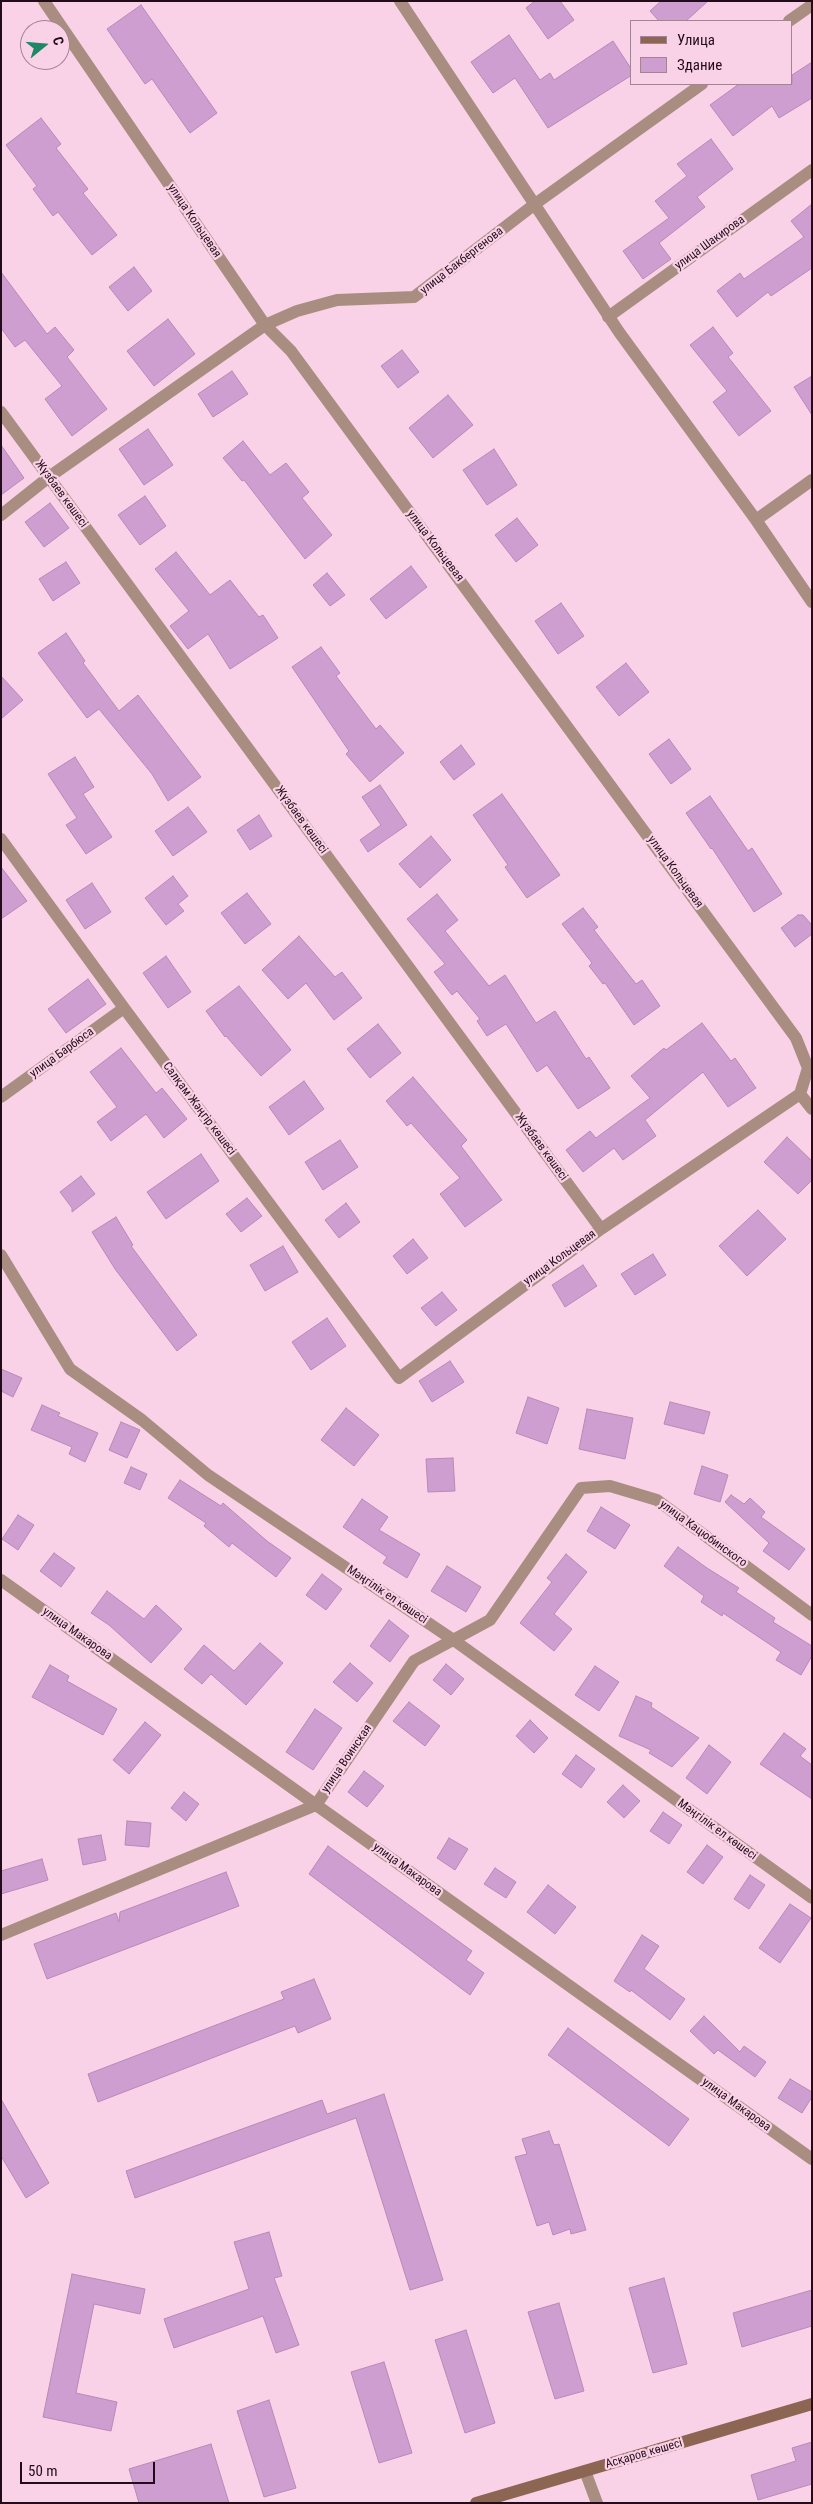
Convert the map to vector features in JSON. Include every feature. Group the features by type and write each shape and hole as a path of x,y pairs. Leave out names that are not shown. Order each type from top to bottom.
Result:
{"main road":[{"name":"Асқаров көшесі","path":"476,2503 812,2404"}],"street":[{"name":"улица Кольцевая","path":"44,1 265,326 290,352 314,383 796,1038 808,1068 800,1094 601,1228 399,1378"},
{"path":"407,4 608,316 756,520 812,602"},
{"path":"790,20 812,4"},
{"name":"улица Бакбергенова","path":"1,515 49,477 265,326 297,311 338,300 414,297 535,204 701,85"},
{"name":"улица Шакирова","path":"608,316 812,170"},
{"name":"Жүзбаев көшесі","path":"1,412 601,1228"},
{"path":"756,520 812,480"},
{"name":"Салқам Жәңгір көшесі","path":"1,839 399,1378"},
{"name":"улица Барбюса","path":"1,1097 124,1008"},
{"path":"800,1094 812,1109"},
{"name":"Мәңгілік ел көшесі","path":"1,1255 70,1369 142,1420 208,1474 455,1641 812,1898"},
{"name":"улица Кацюбинского","path":"581,1488 610,1486 657,1500 812,1615"},
{"name":"улица Воинская","path":"1,1935 316,1805 414,1661 455,1641 490,1620 581,1488"},
{"name":"улица Макарова","path":"1,1580 812,2159"},
{"path":"585,2471 597,2503"}],"building":[{"path":"535,1 560,1 574,20 548,39 526,8"},
{"path":"661,1 708,1 687,20 658,20 650,11"},
{"path":"141,5 217,113 190,133 152,79 145,84 107,29"},
{"path":"509,35 540,80 550,73 554,80 613,41 630,67 630,76 548,128 515,78 493,93 471,62"},
{"path":"812,62 812,98 779,118 772,106 733,136 710,105 738,85 793,85 793,74"},
{"path":"41,118 61,144 56,148 88,189 83,193 117,235 92,255 58,212 53,216 33,189 37,186 6,145"},
{"path":"711,139 733,169 697,197 705,207 659,243 671,259 643,279 623,251 669,218 655,201 687,176 677,164"},
{"path":"812,204 812,268 771,296 768,292 737,317 717,291 740,273 744,279 804,237 791,221"},
{"path":"134,267 152,291 128,311 109,287"},
{"path":"1,272 47,334 55,327 74,350 67,357 107,409 72,436 45,399 62,386 25,340 15,347 1,328"},
{"path":"168,319 195,354 154,386 127,351"},
{"path":"713,327 733,353 728,357 771,411 739,436 713,402 727,391 690,345"},
{"path":"402,350 419,372 398,388 381,366"},
{"path":"232,371 248,394 213,417 198,394"},
{"path":"812,376 812,415 794,387"},
{"path":"448,395 473,425 433,458 409,428"},
{"path":"148,429 173,465 144,485 119,449"},
{"path":"243,441 270,475 286,463 309,492 302,498 332,535 305,559 244,480 242,481 223,458"},
{"path":"1,445 24,478 1,495"},
{"path":"494,449 517,485 487,505 463,470"},
{"path":"145,496 166,526 140,545 118,515"},
{"path":"50,503 69,528 44,547 25,522"},
{"path":"517,518 538,545 516,562 495,535"},
{"path":"176,552 210,595 230,580 259,617 263,615 278,638 230,669 208,634 188,649 170,626 189,611 155,569"},
{"path":"66,562 80,583 53,601 39,579"},
{"path":"411,566 427,587 386,619 370,599"},
{"path":"327,573 345,595 330,606 313,585"},
{"path":"561,603 584,636 558,654 535,621"},
{"path":"66,633 85,661 83,663 119,711 138,695 201,777 168,801 152,774 99,709 87,718 38,653"},
{"path":"321,647 340,673 336,676 376,729 380,725 404,753 370,782 346,754 349,751 292,667"},
{"path":"626,663 649,692 619,716 596,687"},
{"path":"1,676 23,700 1,719"},
{"path":"669,739 691,769 671,784 649,754"},
{"path":"461,745 475,764 454,780 440,762"},
{"path":"75,757 94,787 83,794 112,837 86,854 66,825 77,818 48,774"},
{"path":"380,785 407,825 368,852 360,840 381,825 362,797"},
{"path":"502,794 560,875 527,898 505,867 508,865 473,815"},
{"path":"710,796 748,851 752,848 782,894 754,912 712,848 686,813"},
{"path":"188,807 207,832 173,856 155,831"},
{"path":"259,815 272,836 250,850 237,830"},
{"path":"431,836 451,860 420,888 399,864"},
{"path":"1,867 27,901 1,919"},
{"path":"173,876 188,896 178,904 184,911 166,925 145,898"},
{"path":"92,883 111,912 85,929 66,900"},
{"path":"247,893 271,924 245,944 221,913"},
{"path":"437,894 458,920 445,931 489,986 505,975 536,1023 555,1011 586,1059 589,1057 610,1088 578,1109 547,1065 537,1072 506,1024 487,1036 477,1021 480,1019 457,991 452,995 434,972 445,964 407,919"},
{"path":"583,908 598,927 594,930 636,984 642,980 660,1006 634,1025 605,983 603,984 589,966 592,963 562,924"},
{"path":"798,915 803,915 812,925 812,934 795,947 781,928"},
{"path":"299,936 335,977 342,972 362,998 334,1020 306,983 288,999 262,970"},
{"path":"166,956 191,992 168,1008 143,973"},
{"path":"88,979 106,1004 66,1033 48,1009"},
{"path":"239,986 291,1050 261,1076 225,1037 206,1011"},
{"path":"702,1023 731,1061 735,1058 756,1088 728,1107 703,1072 645,1120 656,1136 623,1160 614,1148 583,1172 566,1150 590,1131 596,1138 650,1098 631,1076 664,1048 666,1050"},
{"path":"378,1024 401,1053 370,1078 347,1049"},
{"path":"121,1048 156,1093 162,1088 187,1119 164,1138 146,1114 111,1141 97,1122 117,1107 90,1072"},
{"path":"413,1077 467,1140 461,1146 502,1200 465,1227 440,1194 460,1178 411,1123 407,1126 386,1101"},
{"path":"304,1081 324,1109 289,1135 269,1107"},
{"path":"787,1137 812,1161 812,1180 798,1194 764,1162"},
{"path":"340,1140 358,1167 323,1190 305,1162"},
{"path":"201,1154 219,1181 166,1219 147,1192"},
{"path":"81,1176 95,1194 72,1212 72,1208 60,1192"},
{"path":"247,1198 262,1216 241,1232 226,1214"},
{"path":"346,1203 360,1222 339,1238 325,1220"},
{"path":"758,1210 786,1239 747,1276 719,1246"},
{"path":"116,1217 133,1245 131,1246 197,1335 177,1351 115,1269 92,1232"},
{"path":"413,1239 428,1258 407,1274 393,1256"},
{"path":"283,1246 298,1272 265,1291 250,1265"},
{"path":"653,1254 666,1275 635,1295 621,1274"},
{"path":"583,1265 597,1286 565,1307 552,1285"},
{"path":"442,1292 457,1310 436,1326 421,1308"},
{"path":"327,1318 346,1346 311,1370 292,1342"},
{"path":"450,1361 464,1382 432,1402 419,1381"},
{"path":"1,1369 22,1378 13,1397 1,1391"},
{"path":"528,1397 559,1408 547,1444 516,1433"},
{"path":"670,1402 710,1412 704,1434 664,1424"},
{"path":"42,1405 60,1413 58,1416 98,1433 85,1462 69,1454 72,1447 31,1430"},
{"path":"346,1408 379,1435 354,1466 321,1440"},
{"path":"587,1409 633,1418 625,1459 579,1449"},
{"path":"121,1422 140,1430 127,1458 109,1450"},
{"path":"453,1458 455,1491 428,1492 426,1459"},
{"path":"702,1466 728,1475 720,1502 694,1494"},
{"path":"131,1467 147,1474 140,1490 124,1483"},
{"path":"180,1480 221,1506 223,1503 267,1541 291,1558 276,1577 232,1543 229,1547 204,1526 206,1523 168,1498"},
{"path":"731,1495 744,1504 750,1498 765,1512 761,1517 805,1549 789,1570 763,1551 769,1543 725,1502"},
{"path":"362,1499 388,1517 379,1530 420,1554 407,1578 383,1563 387,1557 343,1527"},
{"path":"601,1507 630,1525 615,1549 587,1531"},
{"path":"18,1515 34,1525 18,1550 2,1539"},
{"path":"678,1547 739,1588 736,1592 775,1618 773,1622 812,1646 812,1656 801,1675 776,1660 781,1652 723,1613 722,1616 701,1602 704,1596 664,1566"},
{"path":"54,1553 75,1568 61,1587 40,1571"},
{"path":"566,1554 587,1572 554,1614 572,1629 554,1651 520,1623 552,1582 547,1578"},
{"path":"447,1566 481,1587 466,1612 431,1591"},
{"path":"322,1574 342,1589 326,1610 306,1595"},
{"path":"107,1591 144,1619 156,1605 182,1629 151,1663 109,1625 91,1613"},
{"path":"389,1620 409,1636 390,1662 370,1646"},
{"path":"260,1643 283,1663 246,1705 211,1674 202,1684 184,1669 204,1645 234,1671"},
{"path":"350,1663 373,1683 357,1702 333,1682"},
{"path":"446,1664 464,1679 451,1695 433,1680"},
{"path":"50,1665 69,1676 67,1681 117,1709 103,1735 32,1697"},
{"path":"595,1666 619,1682 599,1711 575,1695"},
{"path":"636,1696 652,1703 651,1707 699,1738 672,1767 649,1753 651,1750 619,1736"},
{"path":"409,1702 440,1726 425,1746 393,1721"},
{"path":"315,1709 342,1728 313,1770 286,1752"},
{"path":"530,1720 548,1738 534,1753 516,1736"},
{"path":"145,1722 161,1735 129,1774 113,1760"},
{"path":"784,1733 806,1749 800,1756 812,1765 812,1799 760,1764"},
{"path":"709,1745 731,1762 707,1794 686,1778"},
{"path":"576,1755 595,1769 581,1788 562,1774"},
{"path":"364,1771 384,1786 367,1807 348,1792"},
{"path":"623,1785 640,1801 624,1818 607,1802"},
{"path":"184,1792 199,1804 186,1821 171,1808"},
{"path":"663,1812 682,1825 669,1844 650,1831"},
{"path":"127,1821 151,1823 149,1847 125,1845"},
{"path":"101,1835 106,1860 83,1865 78,1839"},
{"path":"449,1838 468,1849 455,1870 437,1858"},
{"path":"707,1845 723,1857 703,1884 687,1872"},
{"path":"328,1846 472,1951 466,1960 484,1973 470,1995 309,1874"},
{"path":"42,1859 48,1880 1,1894 1,1871"},
{"path":"495,1868 516,1882 506,1898 484,1884"},
{"path":"226,1872 239,1906 47,1979 34,1944 116,1913 119,1922 120,1912"},
{"path":"750,1875 765,1885 749,1909 734,1899"},
{"path":"548,1885 576,1907 555,1934 527,1912"},
{"path":"790,1904 811,1918 780,1963 759,1948"},
{"path":"642,1935 659,1946 644,1969 685,1999 670,2020 631,1990 630,1992 614,1981"},
{"path":"314,1979 331,2019 298,2033 295,2026 98,2102 88,2074 284,1999 281,1992"},
{"path":"704,2016 740,2052 744,2046 766,2062 755,2077 718,2050 714,2054 690,2031"},
{"path":"568,2028 689,2119 669,2146 548,2055"},
{"path":"790,2079 812,2092 812,2097 802,2113 778,2098"},
{"path":"384,2094 443,2280 410,2290 356,2118 135,2198 126,2171 322,2100 327,2114"},
{"path":"1,2099 49,2183 26,2198 1,2156"},
{"path":"549,2131 554,2145 559,2144 586,2230 571,2234 570,2229 553,2235 549,2222 537,2226 515,2157 527,2154 522,2139"},
{"path":"269,2232 282,2276 274,2278 299,2345 276,2353 263,2316 174,2348 164,2319 249,2289 234,2242"},
{"path":"72,2274 145,2289 140,2314 94,2304 76,2393 117,2402 111,2431 43,2417"},
{"path":"664,2278 687,2364 653,2373 629,2288"},
{"path":"812,2290 812,2326 742,2347 733,2313"},
{"path":"559,2303 584,2391 555,2399 528,2312"},
{"path":"466,2330 495,2423 465,2433 435,2340"},
{"path":"384,2362 412,2453 379,2463 351,2372"},
{"path":"269,2400 296,2488 264,2497 237,2411"},
{"path":"812,2442 812,2484 758,2500 751,2475 796,2461 792,2448"},
{"path":"211,2444 229,2503 139,2503 129,2469"}]}
